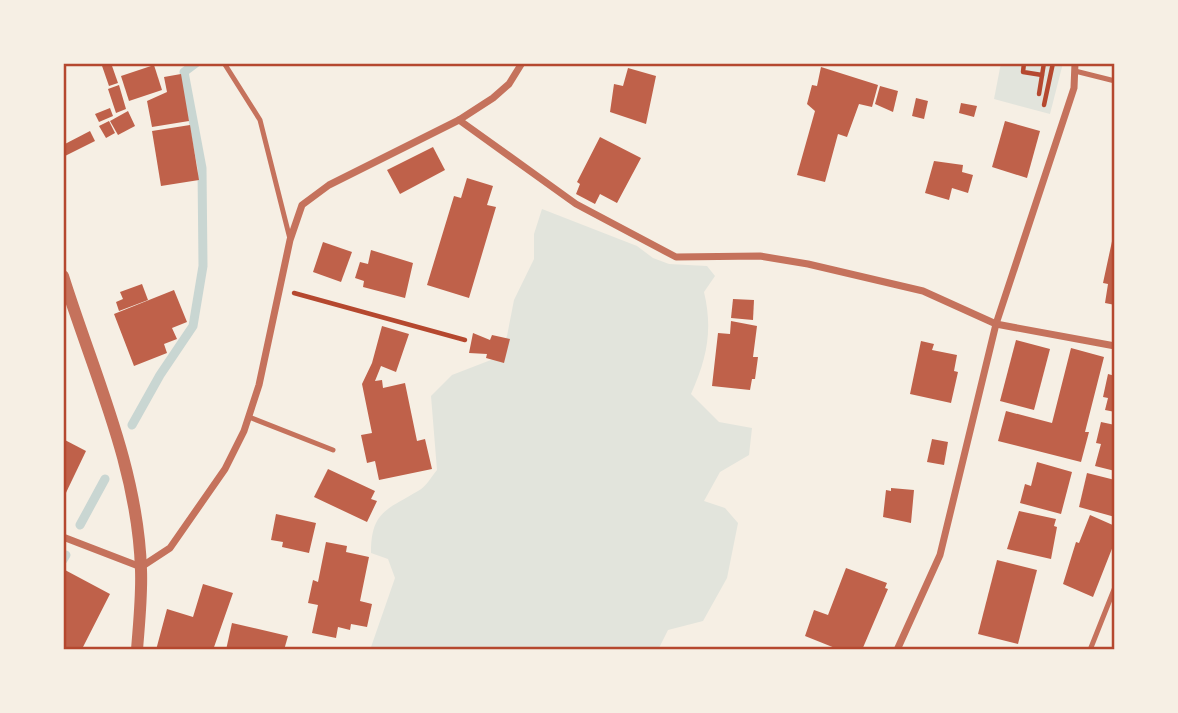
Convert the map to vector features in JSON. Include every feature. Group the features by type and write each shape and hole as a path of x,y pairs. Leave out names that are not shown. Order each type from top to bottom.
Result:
{"street":[{"path":"141,568 170,548 225,469 249,417 259,385 290,240 302,205 330,185 458,120 493,98 509,84 522,63"},
{"path":"898,650 940,555 996,324 1074,88 1075,67"},
{"path":"458,120 576,204 676,257 760,256 808,264 923,291 996,324 1115,346"},
{"path":"63,279 115,430 128,482 141,568 137,650"},
{"path":"63,537 141,568"}],"lane":[{"path":"224,63 260,120 290,240"},
{"path":"1075,67 1115,81"},
{"path":"249,417 333,450"},
{"path":"1090,650 1115,587"}],"path":[{"path":"1024,63 1023,72 1052,72"},
{"path":"1039,94 1044,63"},
{"path":"1044,105 1053,63"},
{"path":"280,290 465,340"}],"shaded area":[{"path":"1001,63 1063,63 1050,114 994,99"},
{"path":"542,209 637,246 653,258 669,264 707,266 715,276 704,292 708,319 707,344 691,394 719,422 752,428 749,455 720,472 704,501 725,508 738,523 727,578 703,621 668,630 658,650 370,650 395,578 388,559 371,553 377,520 389,508 421,489 437,470 431,396 452,375 496,358 507,336 514,300 534,259 534,234"}],"building":[{"path":"101,63 111,63 118,83 109,86"},
{"path":"154,65 162,90 129,101 121,76"},
{"path":"821,67 878,85 872,107 859,104 847,137 838,134 825,182 797,175 815,111 807,104 812,85 817,86"},
{"path":"628,68 656,76 646,124 610,112 614,84 623,86"},
{"path":"181,74 189,121 152,127 147,101 167,92 164,77"},
{"path":"119,85 126,109 116,113 108,89"},
{"path":"880,86 898,91 893,112 875,104"},
{"path":"916,98 928,101 924,119 912,116"},
{"path":"961,103 977,106 974,117 959,113"},
{"path":"110,108 113,116 99,122 95,114"},
{"path":"128,111 135,126 118,135 110,121"},
{"path":"109,121 115,133 106,138 99,126"},
{"path":"1005,121 1040,131 1027,178 992,167"},
{"path":"190,125 199,180 161,186 152,131"},
{"path":"90,131 95,141 63,157 63,145"},
{"path":"600,137 641,158 617,203 600,194 595,204 576,194 580,184 577,182"},
{"path":"433,147 445,170 400,194 387,170"},
{"path":"934,161 963,165 962,172 973,175 968,193 952,188 949,200 925,193"},
{"path":"467,178 493,186 487,205 496,207 469,298 427,285 454,196 461,198"},
{"path":"1114,232 1115,305 1105,303 1108,284 1103,283"},
{"path":"323,242 352,252 341,282 313,272"},
{"path":"371,250 413,263 405,298 363,287 364,281 355,278 360,262 368,264"},
{"path":"142,284 148,300 119,311 116,302 123,299 120,292"},
{"path":"174,290 187,322 172,328 177,339 164,344 167,353 134,366 114,314"},
{"path":"733,299 754,300 753,320 731,318"},
{"path":"731,321 757,326 753,357 758,357 755,379 752,379 750,390 712,386 718,333 730,334"},
{"path":"382,326 409,334 396,372 381,366 375,381 382,380 383,388 405,383 417,441 425,439 432,469 379,480 375,461 367,463 361,435 372,433 362,384 372,363"},
{"path":"473,333 490,340 492,335 510,339 504,363 486,358 487,354 469,353"},
{"path":"1016,340 1050,349 1034,410 1000,401"},
{"path":"921,341 934,344 932,350 957,355 954,371 958,372 951,403 910,394"},
{"path":"1071,348 1104,357 1085,432 1089,432 1081,462 998,441 1006,411 1052,423"},
{"path":"1108,374 1115,376 1115,412 1105,410 1108,398 1103,397"},
{"path":"1101,422 1115,425 1115,471 1095,466 1101,444 1096,443"},
{"path":"63,439 86,451 63,499"},
{"path":"932,439 948,442 944,465 927,462"},
{"path":"1037,462 1072,472 1061,514 1020,503 1025,484 1031,486"},
{"path":"328,469 375,491 371,499 377,501 367,522 314,497"},
{"path":"1087,473 1115,480 1115,517 1079,507"},
{"path":"891,488 914,490 911,523 883,517 886,490 891,491"},
{"path":"1019,511 1056,519 1051,559 1007,549"},
{"path":"276,514 316,523 309,553 282,547 283,542 271,540"},
{"path":"1090,515 1115,526 1115,541 1093,597 1063,584 1076,542 1079,543"},
{"path":"326,542 347,546 346,552 369,557 360,601 372,604 367,627 351,624 350,630 338,627 336,638 312,633 318,605 308,603 313,580 318,582"},
{"path":"997,560 1037,570 1018,644 978,634"},
{"path":"846,568 887,583 885,588 888,589 862,650 840,650 805,636 814,610 828,615"},
{"path":"65,570 110,594 83,647 89,650 63,650"},
{"path":"203,584 233,593 213,650 156,650 167,609 193,617"},
{"path":"232,623 288,636 284,650 226,650"}],"waterway":[{"path":"132,425 160,375 193,326 203,266 202,168 184,72 196,63"},
{"path":"80,525 105,479"},
{"path":"63,560 66,555"}]}
